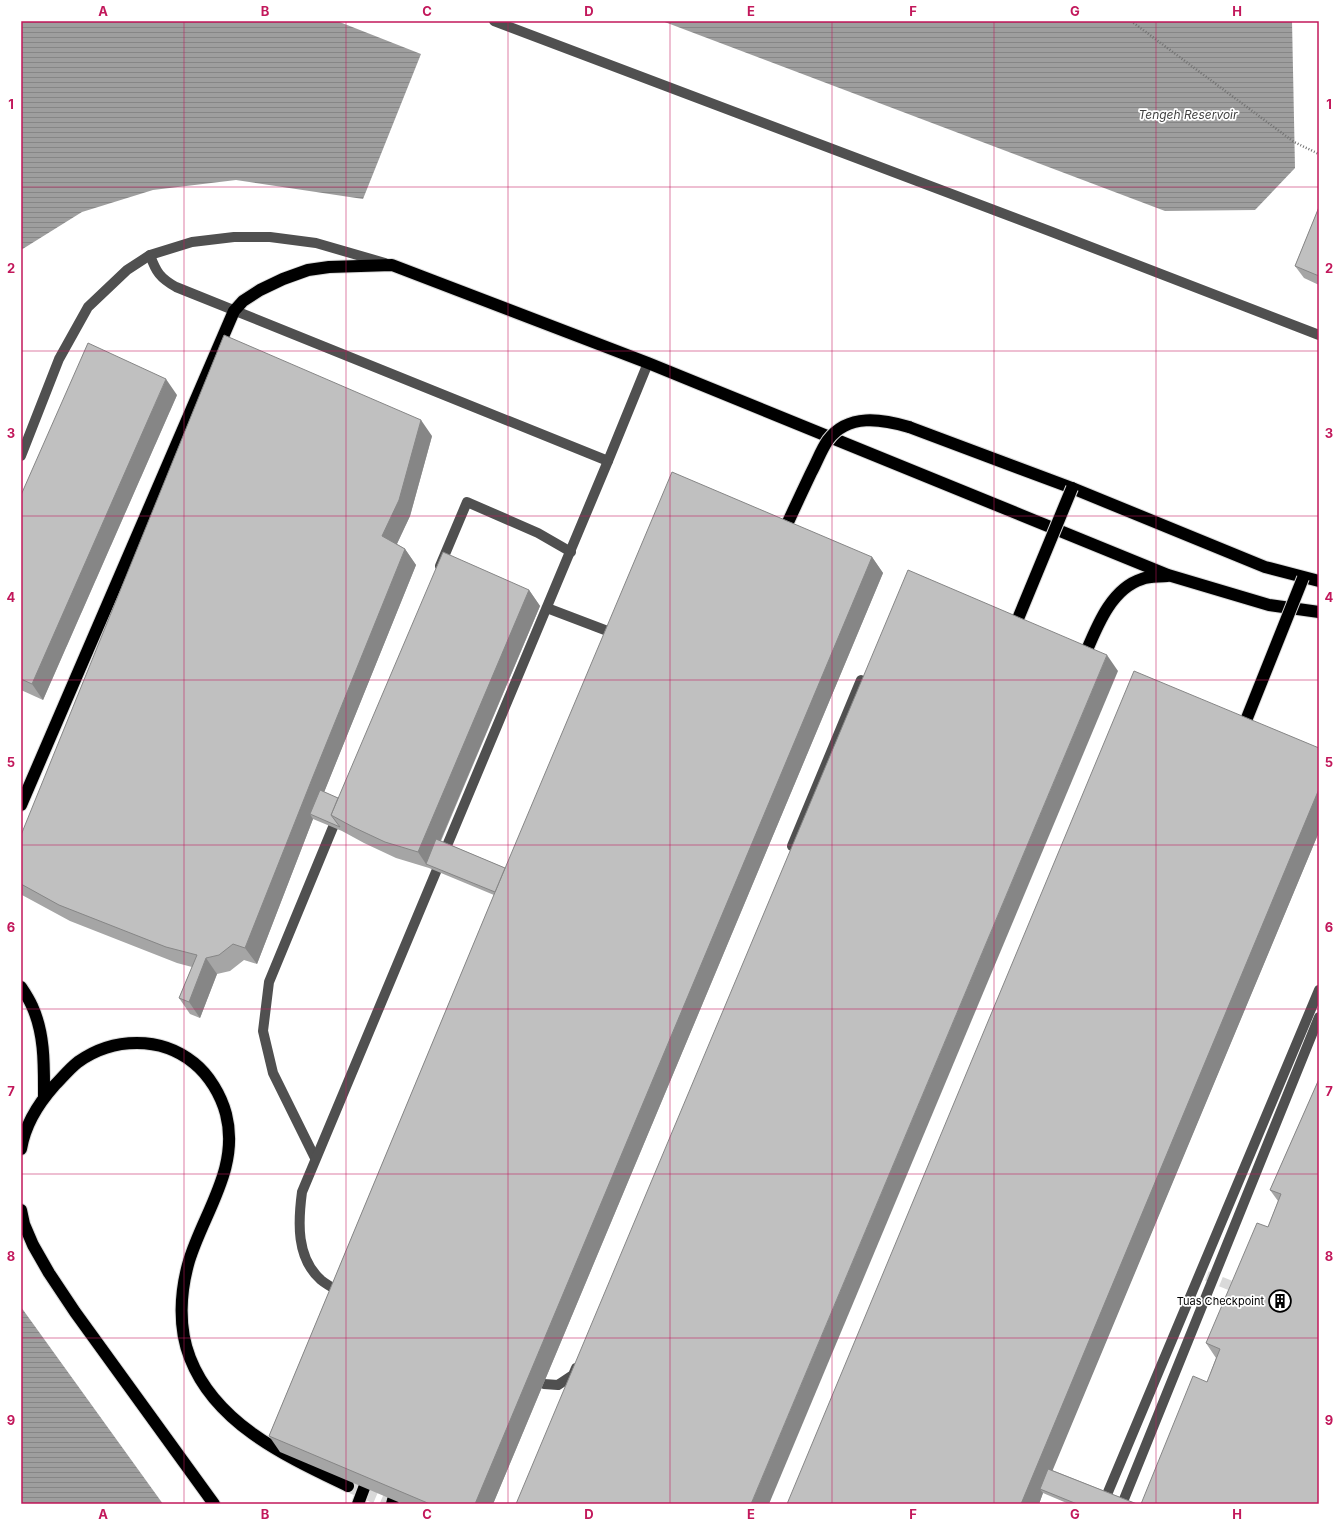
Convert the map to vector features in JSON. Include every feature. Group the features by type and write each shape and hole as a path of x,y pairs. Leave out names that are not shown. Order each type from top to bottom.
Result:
{"highway":[{"path":"21,805 234,311 243,301 260,290 283,279 308,270 329,267 392,265 648,363 1168,576 1269,605 1319,612"},
{"path":"784,531 822,451 833,434 850,424 869,420 882,420 910,427 1072,488 1265,567 1319,581"},
{"path":"1015,626 1072,488"},
{"path":"1084,657 1105,613 1114,600 1124,590 1142,578 1168,576"},
{"path":"1243,728 1303,578"},
{"path":"21,987 32,1005 39,1022 42,1043 44,1097"},
{"path":"21,1149 22,1140 29,1122 44,1097 79,1062 98,1051 119,1044 143,1042 168,1047 187,1057 203,1070 216,1091 226,1113 229,1148 222,1180 189,1261 184,1285 182,1312 184,1335 189,1357 199,1378 217,1401 237,1421 280,1452 348,1486"},
{"path":"21,1210 24,1224 33,1245 49,1273 75,1312 214,1504"},
{"path":"358,1504 364,1488"}],"lane":[{"path":"494,21 1044,229 1319,335"},
{"path":"21,456 59,359 88,307 127,270 150,255 192,242 234,237 270,237 316,243 392,265"},
{"path":"150,255 155,270 164,280 176,287 608,462"},
{"path":"346,1294 322,1282 314,1274 308,1264 302,1247 299,1220 302,1192 571,552 648,363"},
{"path":"436,575 467,502 538,533 571,552"},
{"path":"547,608 621,637"},
{"path":"787,858 861,680"},
{"path":"316,1158 273,1073 263,1031 269,982 342,804"},
{"path":"1103,1504 1204,1274 1319,990"},
{"path":"1122,1504 1319,1017"},
{"path":"544,1384 558,1385 573,1375 579,1360"}],"path":[{"path":"1131,21 1294,142 1319,154"}],"water":[{"path":"21,21 337,21 421,54 363,199 236,180 153,190 82,212 21,250"},
{"name":"Tengeh Reservoir","path":"662,21 1292,21 1295,168 1255,210 1165,211"},
{"path":"21,1307 163,1504 21,1504"}],"building":[{"path":"1319,207 1319,276 1295,266"},
{"path":"224,335 421,420 399,500 382,536 405,549 245,948 233,944 219,955 206,958 189,1002 179,998 197,955 166,947 59,905 21,884 21,835"},
{"path":"88,343 166,379 32,684 21,679 21,495"},
{"path":"672,472 872,557 475,1504 430,1504 269,1436 498,885"},
{"path":"443,552 529,590 418,852 385,842 331,815"},
{"path":"908,570 1107,655 751,1504 516,1504"},
{"path":"1134,671 1319,748 1319,789 1021,1504 787,1504"},
{"path":"320,790 338,798 331,815 340,827 310,814"},
{"path":"436,839 505,868 495,892 426,864"},
{"name":"Tuas Checkpoint","path":"1319,1079 1319,1504 1141,1504 1193,1376 1207,1382 1220,1349 1206,1343 1257,1223 1268,1227 1281,1194 1270,1190"},
{"path":"1048,1469 1137,1504 1077,1504 1040,1489"}],"tunnel":[{"path":"1207,1276 1242,1290"},
{"path":"348,1486 390,1504"}],"place":[{"name":"Tuas Checkpoint","path":"1280,1301"}]}
